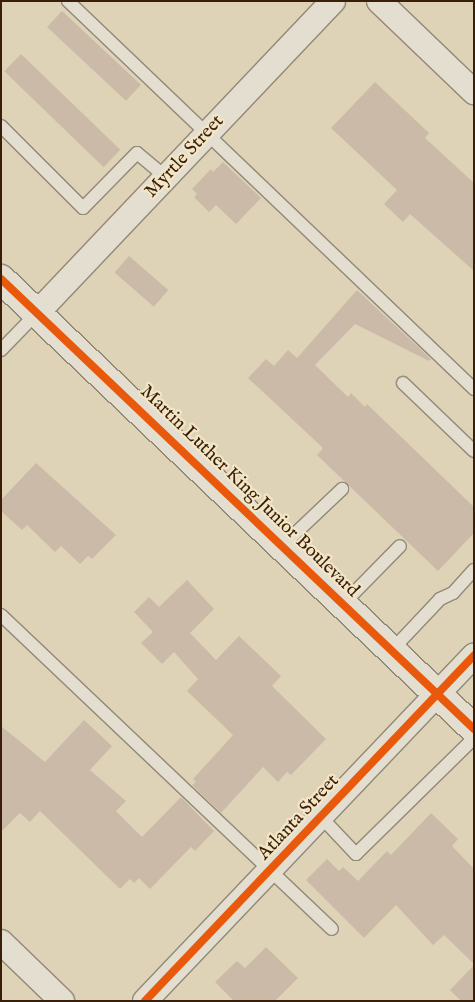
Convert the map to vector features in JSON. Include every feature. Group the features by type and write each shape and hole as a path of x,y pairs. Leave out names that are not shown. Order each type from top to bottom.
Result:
{"main road":[{"name":"Martin Luther King Junior Boulevard","path":"1,279 474,729"}],"street":[{"name":"Myrtle Street","path":"37,313 333,1"},
{"path":"379,1 474,92"},
{"name":"Atlanta Street","path":"145,1001 270,872 474,655"},
{"path":"1,942 62,1001"}],"lane":[{"path":"68,1 474,389"},
{"path":"1,126 84,208 137,153 166,177"},
{"path":"1,350 37,313"},
{"path":"403,383 474,451"},
{"path":"282,546 342,489"},
{"path":"343,604 400,546"},
{"path":"392,650 440,599 453,593 474,570"},
{"path":"1,615 332,929"},
{"path":"321,817 356,854 474,738"}],"building":[{"path":"62,11 141,85 126,101 47,27"},
{"path":"21,54 120,150 104,167 4,71"},
{"path":"375,82 429,133 425,138 474,183 474,271 410,214 403,222 384,204 397,190 331,128"},
{"path":"223,162 261,198 236,224 216,205 209,212 194,197 197,194 192,189 211,169 213,172"},
{"path":"129,256 168,290 154,307 115,273"},
{"path":"357,290 431,359 429,361 355,324 315,365 348,397 351,393 365,407 367,404 474,507 474,533 438,571 317,455 323,448 248,378 266,359 274,366 288,350 297,358"},
{"path":"36,463 116,535 92,559 88,556 80,564 61,546 55,552 27,525 22,530 1,511 1,500"},
{"path":"187,580 214,609 190,633 216,660 239,636 281,676 272,686 326,739 291,775 287,772 278,782 263,767 221,813 192,785 196,782 193,779 233,735 187,691 198,679 174,652 162,664 141,643 153,632 134,612 149,597 159,607"},
{"path":"84,720 112,746 90,770 126,801 116,811 142,837 181,797 214,831 195,851 191,847 150,889 139,878 134,883 130,879 120,889 40,811 30,822 20,813 1,832 1,726 45,762"},
{"path":"431,813 458,839 452,846 474,869 474,964 444,935 433,945 396,905 364,938 306,880 327,859 339,871 343,867 358,881 387,851 391,855"},
{"path":"266,947 298,978 275,1001 234,1001 215,982 237,961 245,968"},
{"path":"474,965 474,1001 461,1001 450,990"}],"cycle path":[{"path":"1,279 474,729"},
{"path":"145,1001 474,655"}]}
